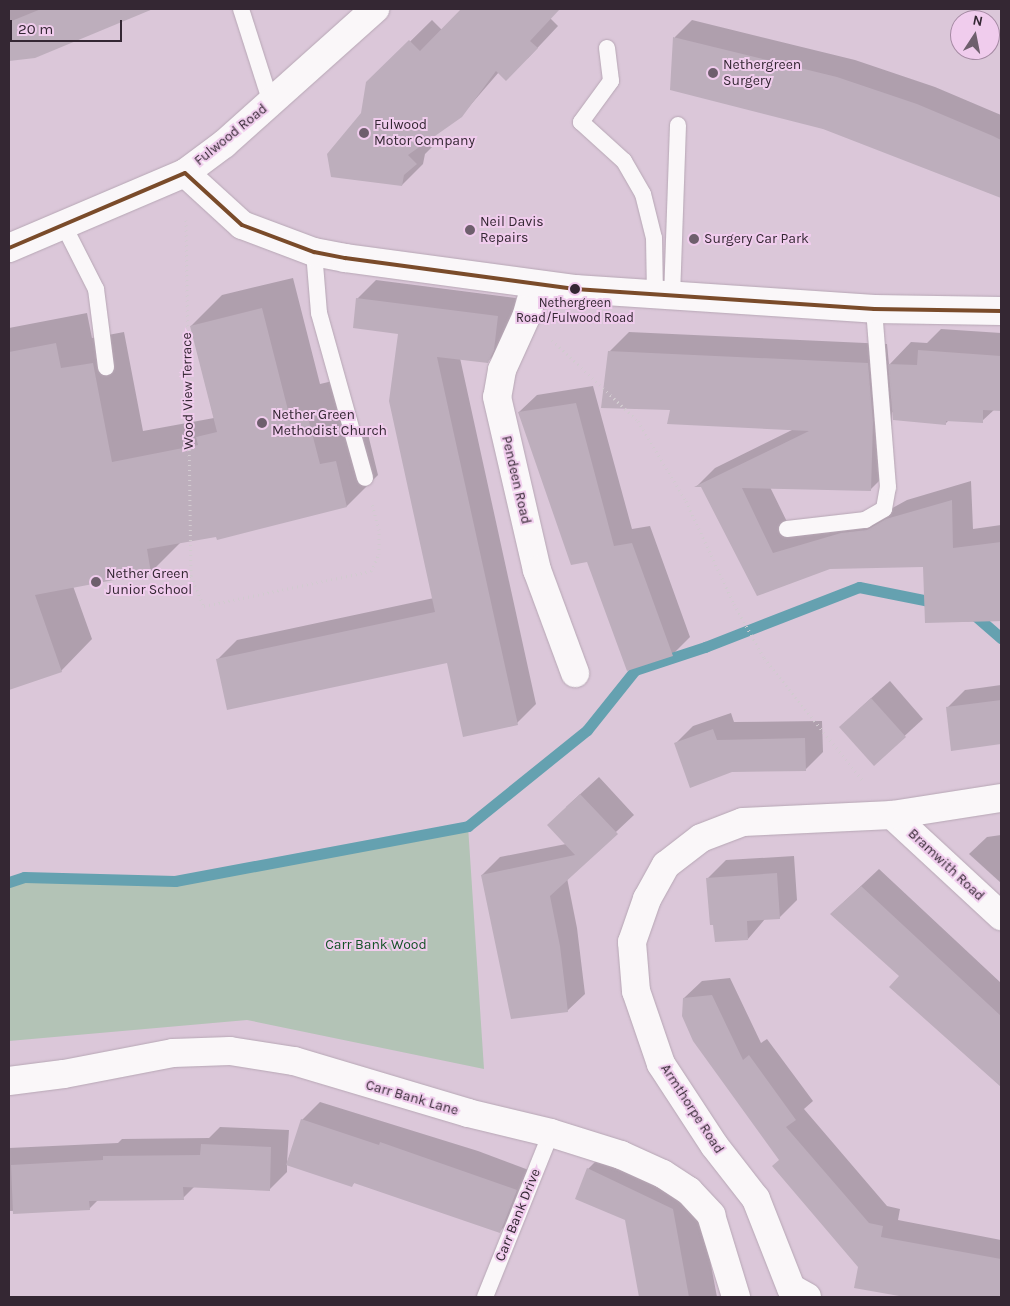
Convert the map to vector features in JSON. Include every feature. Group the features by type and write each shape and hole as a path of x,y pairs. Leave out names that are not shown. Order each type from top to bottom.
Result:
{"street":[{"name":"Fulwood Road","path":"16,240 64,226 185,173 271,103 375,9"},
{"path":"185,173 242,225 314,252 535,286 874,309 1001,310"},
{"name":"Pendeen Road","path":"535,286 526,317 502,370 497,396 537,570 575,673"},
{"name":"Armthorpe Road","path":"807,1297 791,1288 756,1199 714,1145 662,1064 636,991 632,942 647,899 666,866 701,838 742,822 892,815 1001,798"},
{"name":"Bramwith Road","path":"892,815 1001,916"},
{"name":"Carr Bank Lane","path":"9,1081 64,1074 173,1053 230,1051 294,1061 468,1114 551,1133 621,1155 663,1174 689,1191 711,1215 736,1297"}],"lane":[{"path":"241,9 271,103"},
{"path":"607,48 611,80 581,122 624,161 643,194 654,238 663,296"},
{"path":"663,296 678,125"},
{"path":"64,226 96,289 106,367"},
{"path":"314,252 319,313 365,478"},
{"path":"787,529 866,520 884,509 888,487 874,309"},
{"name":"Carr Bank Drive","path":"485,1297 551,1133"}],"path":[{"name":"Wood View Terrace","path":"185,173 191,576 204,606 370,570 379,554 379,530 365,478"},
{"path":"526,317 592,374 638,421 686,501 734,604 764,658 892,815"}],"green space":[{"name":"Carr Bank Wood","path":"468,826 484,1069 247,1020 9,1041 9,882 24,877 175,881"}],"building":[{"path":"41,9 153,9 35,58 9,61 9,22"},
{"path":"461,9 560,9 530,41 538,48 506,81 496,71 462,117 408,155 417,164 404,175 402,186 331,177 327,154 361,113 366,82 409,40 420,51"},
{"path":"673,37 837,77 917,104 993,136 1001,140 1001,198 823,129 670,90"},
{"path":"356,298 498,316 494,350 488,363 437,357 518,725 463,737 447,663 227,710 216,659 435,612 389,401 398,334 353,328"},
{"path":"262,308 289,414 306,410 320,464 336,461 347,507 217,540 216,537 147,549 151,573 35,595 62,672 9,690 9,352 56,343 61,368 93,363 112,462 198,445 196,437 217,432 190,326"},
{"path":"918,350 1001,356 1001,411 983,410 983,423 946,421 946,425 893,420 888,364 917,365"},
{"path":"608,351 868,363 873,422 871,491 742,488 773,553 841,533 867,530 886,519 952,500 953,548 1001,542 1001,621 925,623 923,567 830,569 757,596 701,487 694,487 809,431 667,424 670,410 601,408"},
{"path":"576,403 614,546 632,543 673,656 627,671 587,562 571,565 518,412"},
{"path":"871,698 906,737 874,766 839,727"},
{"path":"1001,700 1001,744 951,751 946,707"},
{"path":"713,729 717,740 805,738 806,771 732,772 690,788 674,743"},
{"path":"580,794 618,834 550,896 560,946 568,1012 511,1019 481,875 575,855 547,825"},
{"path":"777,873 780,919 747,921 748,940 715,942 713,925 710,925 706,878"},
{"path":"861,886 1001,1016 1001,1087 889,987 899,976 830,914"},
{"path":"712,995 743,1060 749,1055 796,1120 786,1127 869,1223 883,1226 881,1237 1001,1259 1001,1297 905,1297 854,1288 858,1267 772,1166 779,1160 693,1041 682,1016 683,998"},
{"path":"301,1119 379,1145 380,1142 517,1190 500,1233 354,1183 352,1187 286,1165"},
{"path":"201,1144 271,1147 270,1191 183,1187 184,1200 89,1201 90,1210 13,1214 11,1165 103,1160 103,1156 200,1155"},
{"path":"587,1168 673,1209 689,1297 639,1297 625,1220 575,1199"}],"waterway":[{"path":"9,882 24,877 175,881 468,826 587,730 635,670 705,647 859,587 939,603"},
{"path":"971,612 1001,638"}],"transit line":[{"path":"185,173 242,225 314,252 345,258 575,289 874,309 1001,311"},
{"path":"9,248 185,173"}],"place":[{"name":"Nethergreen Surgery","path":"713,73"},
{"name":"Fulwood Motor Company","path":"364,133"},
{"name":"Neil Davis Repairs","path":"470,230"},
{"name":"Surgery Car Park","path":"694,239"},
{"name":"Nethergreen Road/Fulwood Road","path":"575,289"},
{"name":"Nether Green Methodist Church","path":"262,423"},
{"name":"Nether Green Junior School","path":"96,582"}]}
